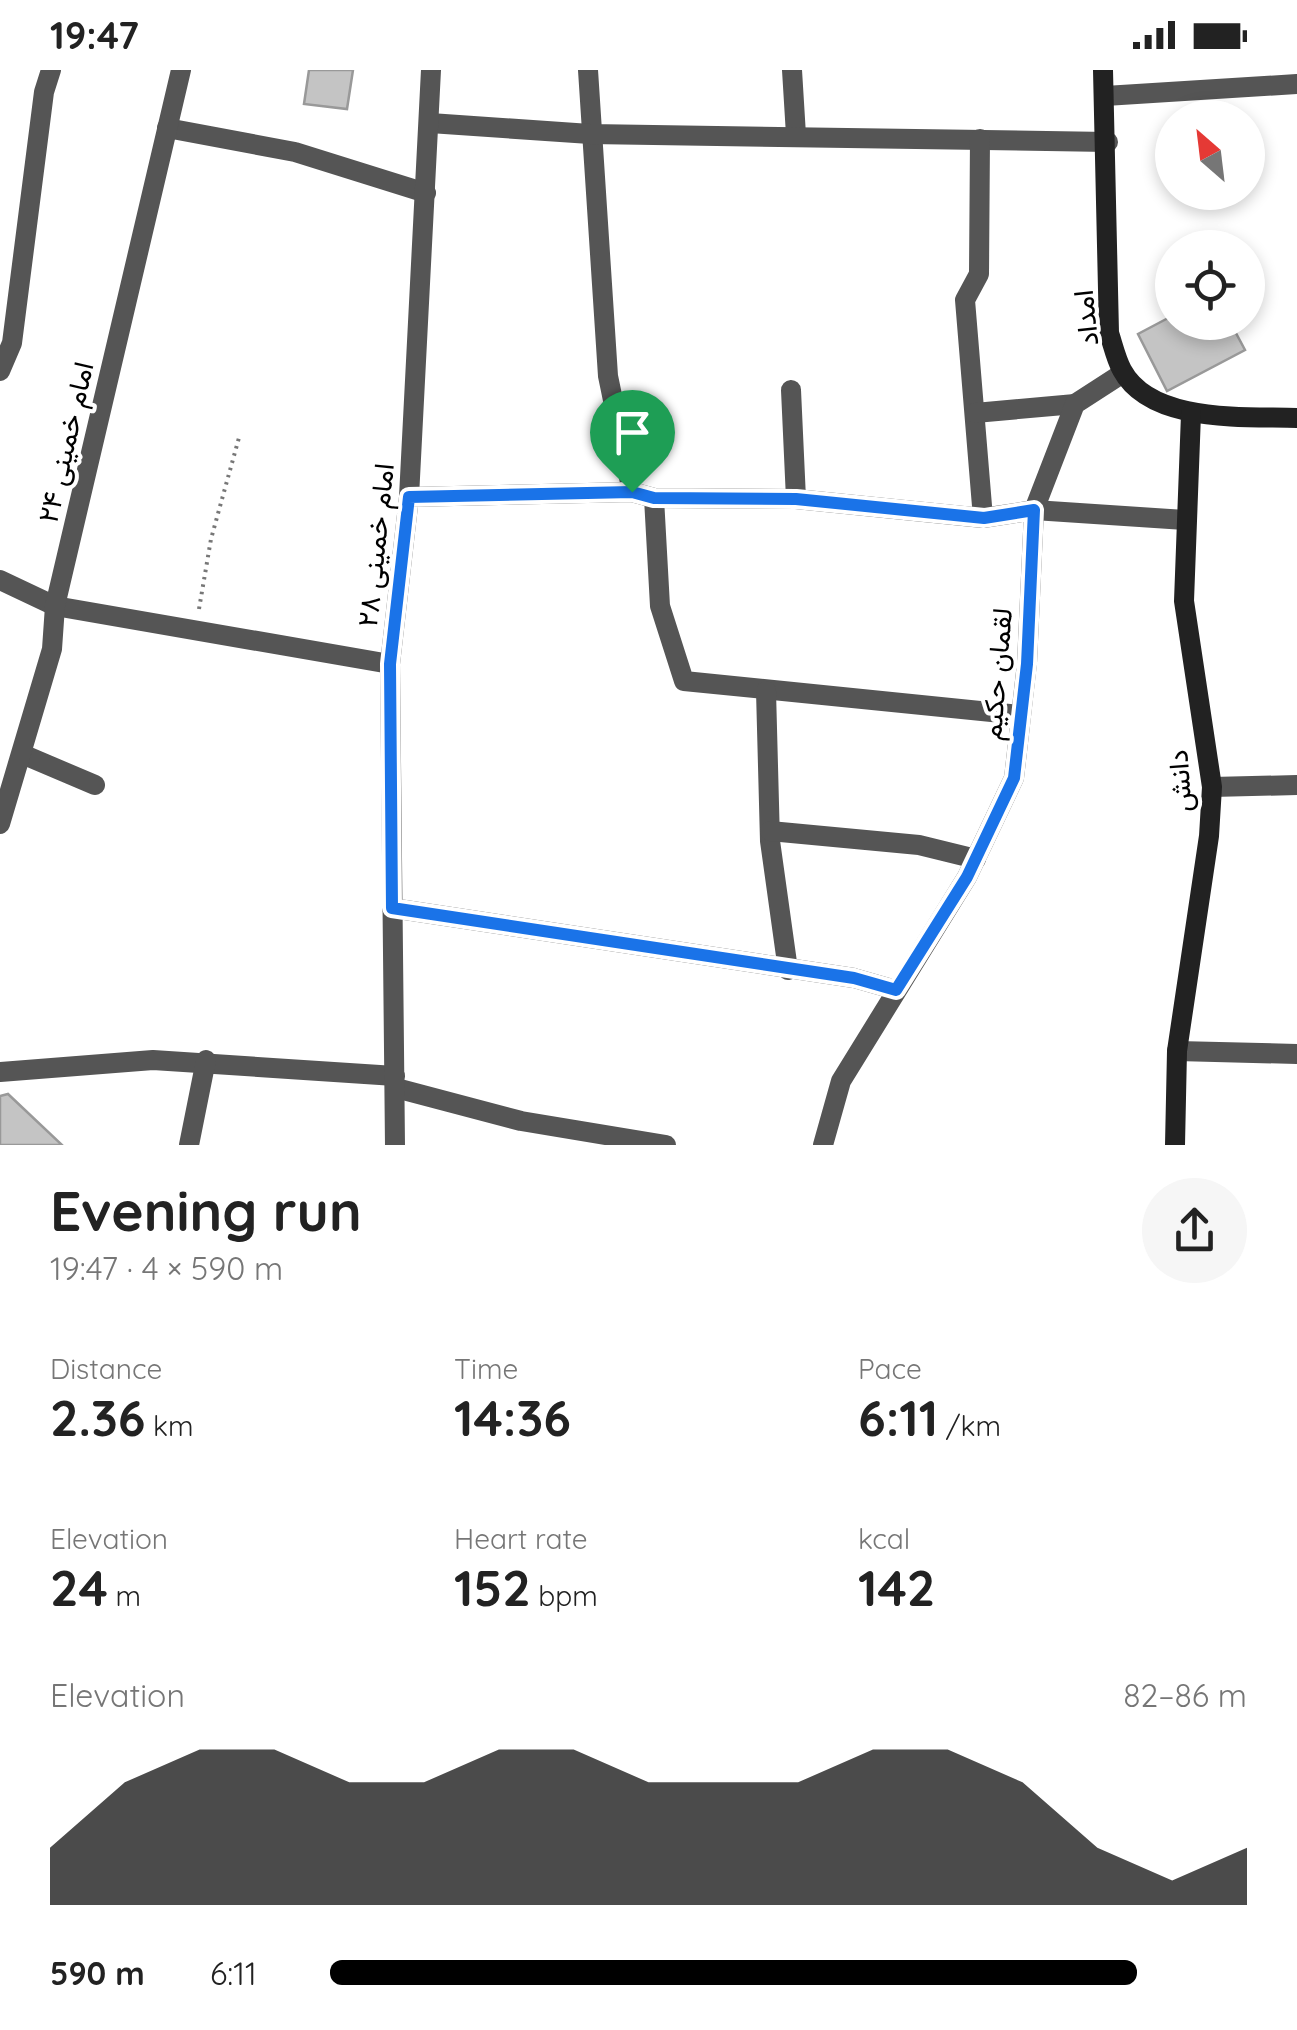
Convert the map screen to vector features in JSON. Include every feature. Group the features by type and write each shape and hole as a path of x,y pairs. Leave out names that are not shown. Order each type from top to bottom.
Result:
{"street":[{"path":"0,371 12,343 44,92 51,70"},
{"path":"164,70 181,70"},
{"name":"امام خمینی ۲۴","path":"0,824 52,648 55,606 181,70"},
{"name":"امام خمینی ۲۸","path":"394,1145 390,664 409,497 431,70"},
{"path":"588,70 608,376 632,492"},
{"path":"792,70 796,135"},
{"name":"امداد","path":"1103,70 1108,142 1109,333 1123,373 1156,402 1192,414 1297,418"},
{"path":"1105,96 1297,84"},
{"path":"430,123 590,134 1108,142"},
{"path":"167,128 295,152 426,193"},
{"path":"980,139 978,274 964,300 984,518"},
{"path":"974,413 1076,404 1123,373"},
{"path":"791,390 796,499"},
{"name":"لقمان حکیم","path":"823,1145 842,1081 976,859 1014,778 1034,510 1076,404"},
{"name":"دانش","path":"1175,1145 1177,1051 1209,836 1212,787 1184,601 1192,414"},
{"path":"409,497 632,492 654,498 796,499 984,518 1034,510 1185,520"},
{"path":"654,498 660,606 684,681 1021,715"},
{"path":"0,580 55,606 390,664"},
{"path":"766,691 770,832 788,970"},
{"path":"22,754 95,785"},
{"path":"1212,787 1297,785"},
{"path":"770,832 919,845 976,859"},
{"path":"392,908 854,978 896,990"},
{"path":"1177,1051 1297,1054"},
{"path":"0,1072 153,1060 206,1060 395,1082 522,1122 666,1145"},
{"path":"189,1145 206,1060"}],"path":[{"path":"196,628 211,539 240,434"}],"building":[{"path":"309,70 353,70 347,109 304,104"},
{"path":"1155,325 1155,340 1240,340 1245,350 1167,391 1138,334"},
{"path":"8,1094 62,1145 0,1145 0,1096"}],"route":[{"path":"632,492 654,498 796,499 984,518 1034,510 1027,664 1014,778 967,877 896,990 854,978 392,908 390,664 409,497 632,492"}]}
